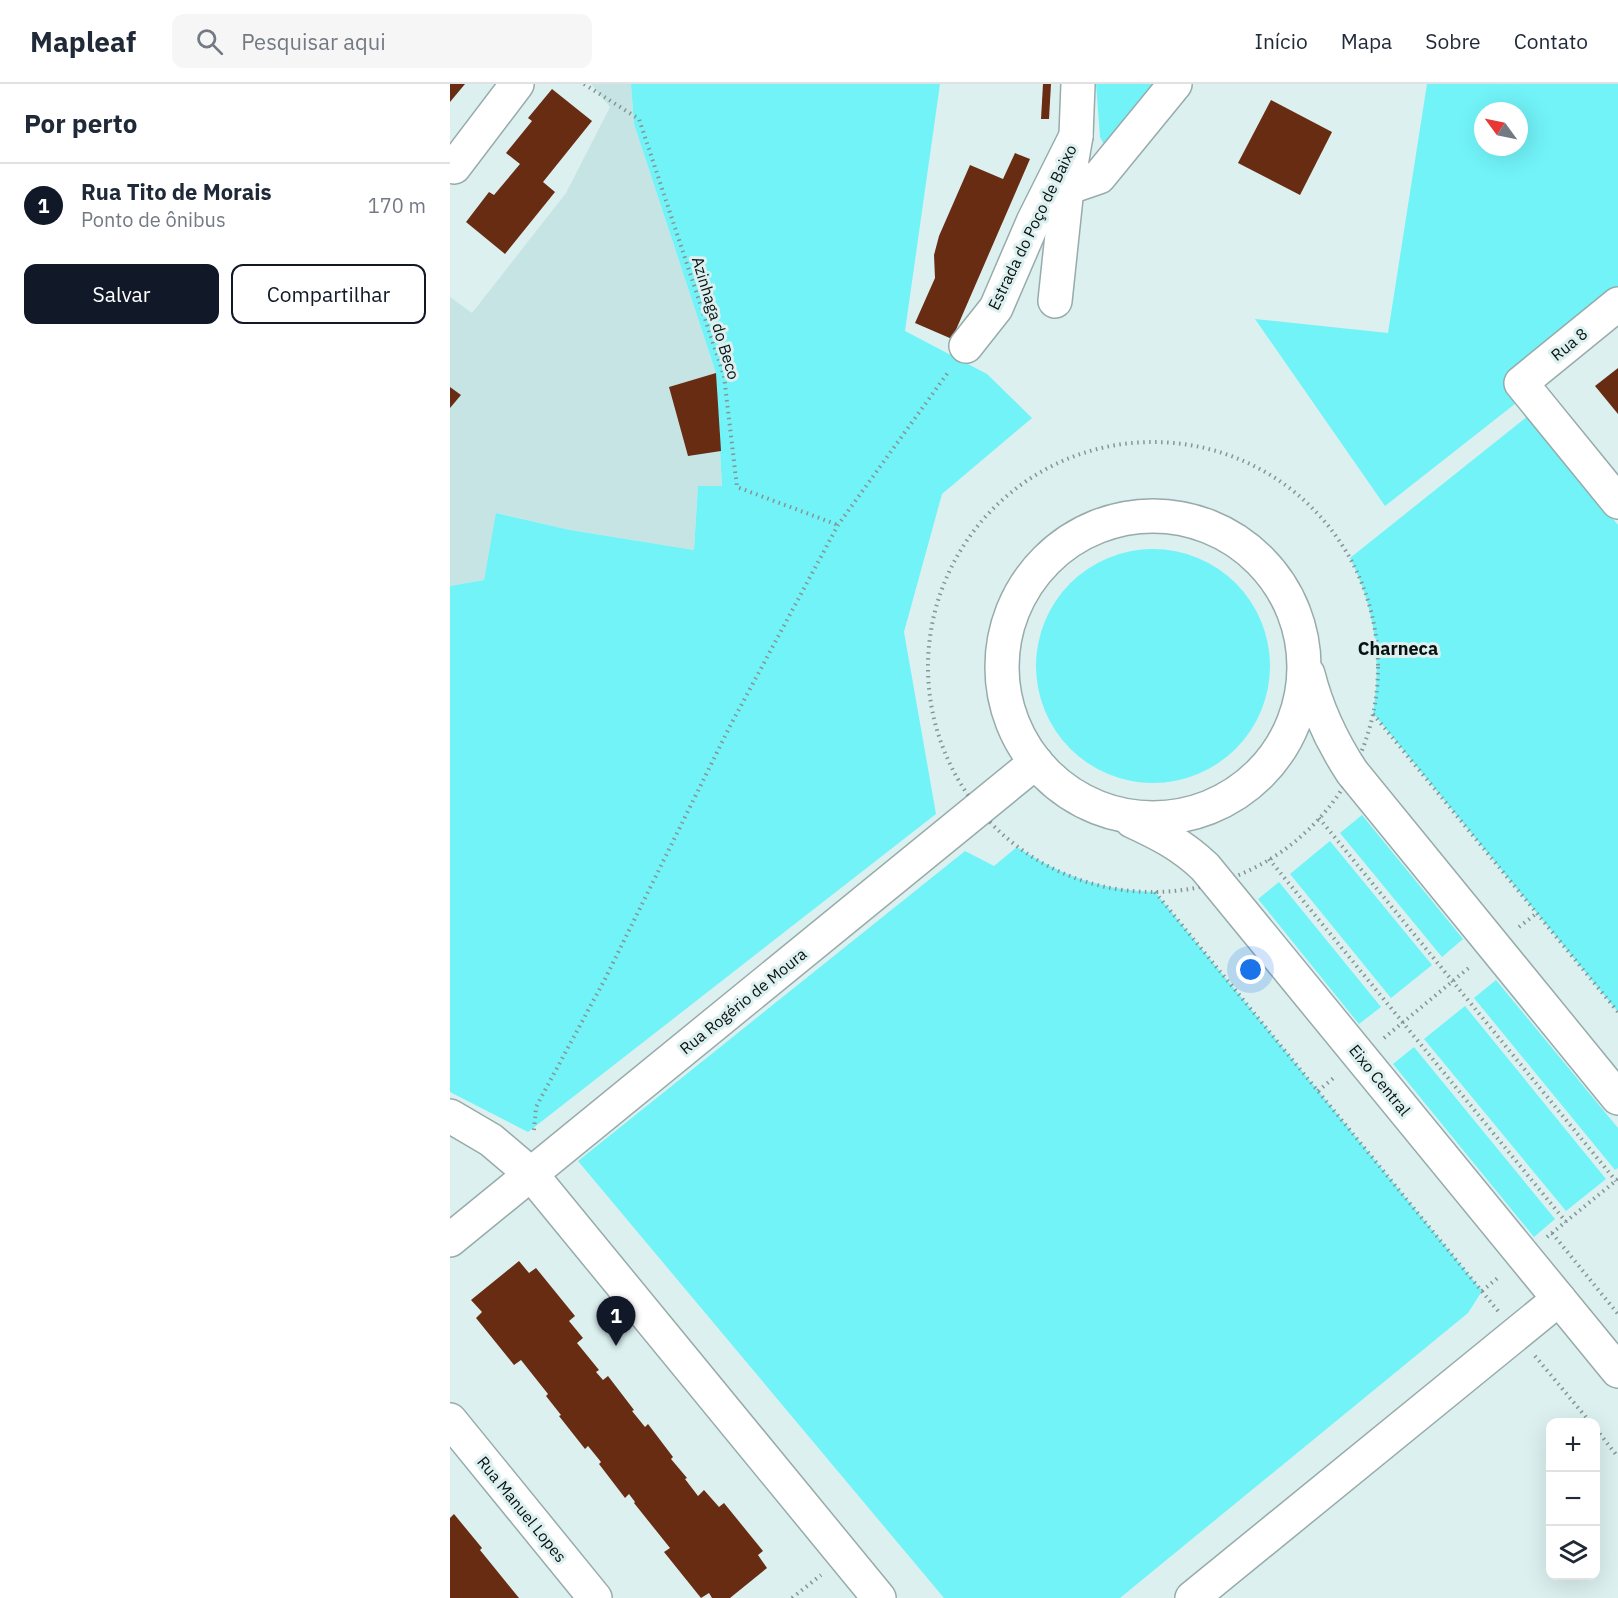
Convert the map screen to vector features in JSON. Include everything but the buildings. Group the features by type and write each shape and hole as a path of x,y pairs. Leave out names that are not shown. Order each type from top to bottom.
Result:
{"street":[{"path":"454,167 517,84"},
{"path":"1055,301 1067,188 1076,136 1078,84"},
{"path":"1067,188 1099,177 1175,84"},
{"name":"Estrada do Poço de Baixo","path":"966,346 996,308 1033,222 1076,136"},
{"name":"Rua 8","path":"1618,304 1521,384 1618,502"},
{"path":"1166,515 1187,518 1208,525 1227,534 1262,560 1287,595 1302,635 1304,657 1301,700 1294,721 1273,758 1243,789 1204,809 1162,818 1119,815 1079,799 1061,787 1036,762 1019,738 1010,718 1005,698 1002,665 1005,633 1011,612 1021,593 1047,558 1064,544 1102,524 1123,518 1166,515"},
{"path":"1304,657 1322,721 1335,747 1352,771 1618,1098"},
{"name":"Rua Rogério de Moura","path":"450,1240 1036,762"},
{"name":"Eixo Central","path":"1119,815 1188,850 1218,882 1618,1371"},
{"path":"450,1116 490,1140 531,1174 879,1598"},
{"path":"1192,1598 1559,1299"},
{"name":"Rua Manuel Lopes","path":"450,1420 595,1598"}],"path":[{"name":"Azinhaga do Beco","path":"584,84 639,119 724,376 737,487 838,525"},
{"path":"531,1174 536,1107 605,979 729,728 838,525 966,346"},
{"path":"1147,442 1179,443 1211,449 1242,459 1270,474 1314,509 1344,547 1368,599 1375,630 1376,693 1373,713 1352,771 1331,804 1295,840 1269,860 1218,882 1195,888 1155,892 1104,887 1074,879 1044,865 1005,838 978,810 956,777 941,744 932,711 928,678 929,646 935,612 950,569 968,538 1009,494 1032,477 1084,453 1104,447 1147,442"},
{"path":"1373,713 1618,1012"},
{"path":"1319,818 1616,1181"},
{"path":"1269,860 1566,1222"},
{"path":"1155,892 1587,1418"},
{"path":"1318,1091 1537,913"},
{"path":"1552,1233 1618,1314"},
{"path":"1600,1434 1618,1457"}],"shaded area":[{"path":"591,84 631,84 634,124 716,373 722,487 698,486 694,550 570,530 497,513 484,580 450,586 450,297 472,313 566,193 610,107"},
{"path":"631,84 940,84 905,331 987,374 1032,418 942,494 904,632 936,814 528,1132 450,1092 450,586 484,580 496,513 570,530 694,550 698,486 722,486 716,373 634,124"},
{"path":"1096,84 1160,84 1107,145 1100,137"},
{"path":"1427,84 1618,84 1618,323 1385,506 1255,319 1388,333"},
{"path":"1528,416 1618,525 1618,1012 1373,713 1377,673 1374,634 1371,615 1359,577 1350,558"},
{"path":"1153,549 1176,551 1198,558 1218,569 1236,583 1250,601 1261,621 1268,643 1270,666 1268,689 1261,711 1250,731 1236,749 1218,763 1198,774 1176,781 1153,783 1130,781 1108,774 1088,763 1070,749 1056,731 1045,711 1038,689 1036,666 1038,643 1045,621 1056,601 1070,583 1088,569 1108,558 1130,551"},
{"path":"1362,815 1463,939 1442,957 1340,833"},
{"path":"1330,841 1432,965 1391,998 1290,874"},
{"path":"1017,847 1050,866 1083,880 1135,891 1155,892 1482,1291 1468,1313 1120,1598 944,1598 578,1161 965,851 994,866"},
{"path":"1279,882 1381,1007 1359,1024 1258,899"},
{"path":"1496,980 1618,1128 1618,1168 1615,1170 1474,998"},
{"path":"1465,1006 1606,1179 1566,1211 1424,1039"},
{"path":"1414,1047 1555,1219 1534,1237 1393,1064"}],"place":[{"name":"Rua Tito de Morais","path":"616,1346"}],"district":[{"name":"Charneca","path":"1398,648"}]}
